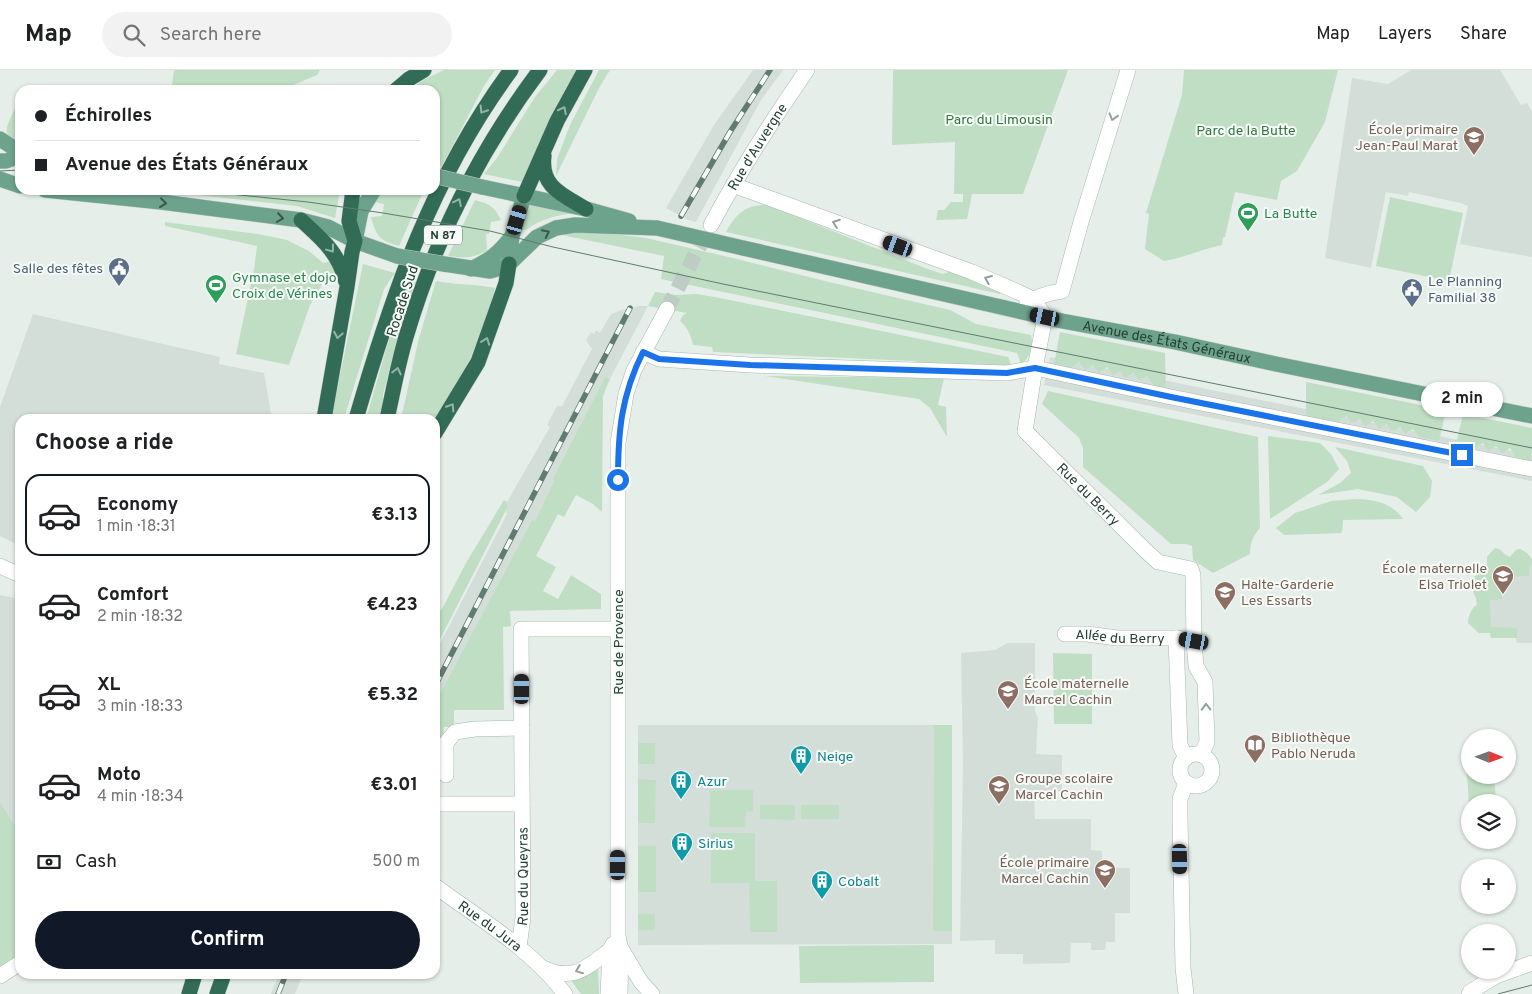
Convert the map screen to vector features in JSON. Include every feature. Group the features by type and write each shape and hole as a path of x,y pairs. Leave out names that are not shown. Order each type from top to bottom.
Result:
{"highway":[{"path":"402,85 424,70"},
{"name":"Rocade Sud","path":"440,188 450,166 483,109 511,70"},
{"name":"Rocade Sud","path":"387,414 406,338 425,280 446,229 485,152 518,100 540,70"},
{"path":"524,196 557,121 585,70"},
{"path":"544,152 543,166 547,182 564,196 586,209"},
{"path":"325,414 354,241 349,221 352,195"},
{"name":"Rocade Sud","path":"358,414 392,303 418,235 437,195"},
{"path":"301,220 332,250 343,270 347,287"},
{"path":"440,425 478,362 506,283 509,264"},
{"path":"189,994 194,979"},
{"path":"217,994 222,979"}],"main road":[{"path":"0,138 15,150"},
{"path":"0,153 15,154"},
{"path":"0,161 6,161 15,156"},
{"path":"440,177 586,209 657,228"},
{"path":"0,179 15,185"},
{"path":"0,189 15,188"},
{"path":"93,195 301,220 328,227 354,241 397,256 490,271 509,264 537,237 556,228 575,225 657,228"},
{"path":"354,241 361,211 371,195"},
{"path":"509,264 512,236 524,196"},
{"name":"Avenue des États Généraux","path":"657,228 1045,317 1532,416"},
{"path":"471,269 489,260 501,251 512,236"}],"street":[{"name":"Rue d'Auvergne","path":"711,224 780,109 807,70"},
{"path":"1015,310 1033,299 1049,293 1062,291 1081,222 1128,70"},
{"path":"733,185 972,272 1033,299 1045,317"},
{"path":"667,309 643,352 659,359 750,365 1007,373 1035,368 1532,469"},
{"name":"Rue du Berry","path":"1045,317 1025,431 1158,562 1184,566 1191,569 1193,575 1196,666 1205,682 1207,742 1193,756 1180,766 1180,771 1186,783 1190,786 1200,786 1209,780 1212,765 1209,761 1193,756 1180,745 1176,638"},
{"name":"Rue de Provence","path":"620,994 616,945 618,443 626,394 634,370 643,352"},
{"path":"0,566 15,573"},
{"name":"Rue du Queyras","path":"519,947 523,917 522,629 618,629"},
{"name":"Allée du Berry","path":"1065,634 1087,634 1116,638 1176,638"},
{"path":"1176,638 1194,641"},
{"path":"446,775 446,743 455,732 475,729 522,728"},
{"name":"Rue du Berry","path":"1186,783 1180,799 1183,968 1186,994"},
{"path":"440,804 522,804"},
{"name":"Rue du Jura","path":"440,890 519,947 543,968 565,994"},
{"path":"616,945 641,982 652,994"},
{"name":"Rue de Provence","path":"608,994 616,945"},
{"name":"Rue du Jura","path":"543,968 557,974 577,972 590,966 616,945"},
{"path":"1516,969 1532,963"},
{"path":"0,976 15,966"},
{"name":"Rue du Jura","path":"543,968 559,994"},
{"name":"Rue du Berry","path":"1175,994 1183,968"},
{"path":"1516,974 1532,973"},
{"path":"1469,994 1491,979"}],"shaded area":[{"path":"753,70 783,70 761,100 696,222 688,220 666,208 714,125"},
{"path":"1411,70 1500,70 1521,105 1527,103 1532,112 1532,257 1460,244 1468,206 1409,192 1408,196 1386,192 1371,268 1325,258 1352,78 1388,84"},
{"path":"648,306 610,379 605,377 552,480 554,481 535,521 532,520 440,694 440,643 507,514 505,510 508,506 507,502 550,427 547,425 557,406 562,406 592,349 586,340 591,332 594,334 596,330 600,333 611,314 621,310"},
{"path":"33,314 220,357 219,364 264,373 271,414 15,414 15,544 0,536 0,407"},
{"path":"1050,357 1532,455 1532,481 1044,385"},
{"name":"École maternelle Elsa Triolet","path":"1495,548 1510,557 1519,549 1528,554 1532,559 1532,643 1517,643 1516,638 1491,638 1490,633 1479,633 1468,623 1474,607 1477,605 1469,582 1475,576 1487,571 1487,557"},
{"path":"0,595 15,598 15,825 0,802"},
{"name":"Groupe scolaire Marcel Cachin","path":"1007,643 1035,643 1035,711 1038,718 1036,754 1062,755 1062,791 1034,791 1035,819 1091,819 1091,850 1102,851 1102,868 1130,868 1130,913 1115,913 1115,942 1106,942 1105,950 1091,950 1091,943 1071,943 1070,963 1023,964 1023,954 995,954 995,940 960,941 963,764 961,653 995,650"},
{"path":"638,725 952,725 952,944 638,945"},
{"path":"277,979 301,979 295,994 271,994"}],"green space":[{"path":"174,70 320,70 317,75 293,85 172,85"},
{"path":"444,70 495,70 484,86 442,166 440,165 440,85 417,85"},
{"path":"557,70 578,70 522,182 484,174 497,158 535,97"},
{"path":"599,70 610,70 599,88 556,176 557,159 570,125"},
{"name":"Parc du Limousin","path":"893,70 1068,70 1023,194 972,194 967,219 936,220 938,210 944,210 951,202 963,202 963,194 954,194 955,142 892,145"},
{"name":"Parc de la Butte","path":"1184,70 1338,70 1325,122 1297,171 1281,181 1277,200 1235,192 1222,245 1164,261 1145,249 1149,214 1146,213 1182,95"},
{"path":"15,109 15,138 7,132"},
{"path":"199,195 339,195 335,218 297,206"},
{"path":"377,195 422,195 399,246 383,240 377,233 371,217 382,216 384,204 374,202"},
{"path":"1390,197 1463,213 1449,281 1376,266"},
{"path":"529,199 577,213 550,218 526,230 519,229"},
{"path":"475,200 491,206 501,220 491,222 489,234 486,234 487,250 469,257 448,256"},
{"path":"763,203 925,268 943,274 952,271 1002,292 1000,294 726,232 740,213 750,207 763,205"},
{"path":"165,222 258,234 287,240 309,251 323,263 333,261 336,272 327,276 310,305 289,365 236,354 254,270 257,246 165,226"},
{"path":"575,231 646,238 950,310 976,324 1031,335 1030,351 1027,359 1021,364 1017,353 661,279 664,256 557,234"},
{"path":"363,264 395,273 384,289 346,414 332,414"},
{"path":"411,276 419,277 396,346 383,394 380,414 367,414 387,346"},
{"path":"436,281 495,288 471,356 438,414 402,414 419,338"},
{"path":"655,292 715,297 1008,357 1012,367 935,366 913,361 713,352 712,347 693,345 689,332 680,321 683,315 687,313 648,306"},
{"path":"1060,332 1165,353 1166,392 1157,390 1147,376 1139,380 1133,373 1125,378 1120,371 1112,375 1107,367 1099,373 1093,365 1085,370 1079,362 1065,372 1053,369"},
{"path":"765,376 944,378 938,405 946,407 947,437 930,408 919,399"},
{"path":"605,377 610,379 603,396 602,512 593,504 576,495 564,517 558,514 536,556 556,567 543,591 558,599 571,575 601,594 601,609 510,611 511,626 503,627 504,710 454,710 454,727 444,727 443,741 440,741 440,694 532,520 535,521 554,481 552,480"},
{"path":"1306,382 1446,410 1439,441 1419,437 1413,429 1405,434 1400,427 1392,431 1386,424 1379,429 1373,421 1365,426 1360,419 1352,423 1346,416 1332,426 1306,420"},
{"path":"1048,391 1258,437 1260,528 1252,540 1250,554 1213,573 1193,560 1192,546 1171,544 1083,467 1083,448 1079,438 1042,404"},
{"path":"1463,414 1532,428 1532,450 1529,465 1520,463 1510,448 1502,453 1496,446 1488,451 1483,443 1475,448 1456,444"},
{"path":"1268,436 1320,443 1331,454 1339,469 1327,482 1270,519"},
{"path":"1335,447 1423,466 1432,481 1430,497 1416,512 1397,497 1358,489 1318,495 1340,483 1351,473 1347,461"},
{"path":"504,500 508,506 440,639 440,611"},
{"path":"1370,500 1388,505 1403,519 1343,520 1342,533 1284,535 1276,528 1295,513 1331,501"},
{"path":"1495,548 1510,557 1516,550 1520,549 1529,555 1532,561 1529,576 1502,577 1502,599 1490,600 1491,627 1517,628 1517,638 1491,638 1490,633 1479,633 1468,623 1470,613 1477,605 1469,582 1475,576 1487,571 1487,557"},
{"path":"1053,653 1092,654 1092,724 1054,724"},
{"path":"934,725 952,725 952,931 933,931"},
{"path":"638,743 655,743 655,764 638,764"},
{"path":"638,779 656,780 655,823 638,823"},
{"path":"1468,784 1495,784 1495,794 1468,794"},
{"path":"710,790 753,790 753,811 746,812 745,827 709,827"},
{"path":"0,802 15,825 15,958 0,969"},
{"path":"760,805 795,805 795,820 760,819"},
{"path":"801,805 839,805 839,819 801,819"},
{"path":"711,833 755,833 755,881 777,881 777,932 750,932 749,883 711,883"},
{"path":"638,846 656,846 656,892 638,892"},
{"path":"638,914 655,914 655,930 639,930"},
{"path":"934,945 934,982 800,983 799,946"},
{"path":"598,968 599,994 581,994 570,979 587,975"}],"tunnel":[{"path":"667,309 709,228"}],"tram line":[{"path":"0,171 15,170"},
{"path":"240,195 308,202 490,231 553,247 723,284 1532,448"},
{"path":"1498,994 1532,985"}],"railway":[{"path":"681,216 730,132 770,70"},
{"path":"440,676 630,308"},
{"path":"278,994 284,979"}],"place":[{"name":"École primaire Jean-Paul Marat","path":"1474,156"},
{"name":"La Butte","path":"1248,232"},
{"name":"Salle des fêtes","path":"119,287"},
{"name":"Gymnase et dojo Croix de Vérines","path":"216,304"},
{"name":"Le Planning Familial 38","path":"1412,308"},
{"name":"École maternelle Elsa Triolet","path":"1503,595"},
{"name":"Halte-Garderie Les Essarts","path":"1225,611"},
{"name":"École maternelle Marcel Cachin","path":"1008,710"},
{"name":"Bibliothèque Pablo Neruda","path":"1255,764"},
{"name":"Neige","path":"801,775"},
{"name":"Azur","path":"681,800"},
{"name":"Groupe scolaire Marcel Cachin","path":"999,805"},
{"name":"Sirius","path":"682,862"},
{"name":"École primaire Marcel Cachin","path":"1105,889"},
{"name":"Cobalt","path":"822,900"}],"route":[{"path":"618,480 618,443 621,418 626,394 634,370 643,352 650,357 659,359 750,365 1007,373 1035,368 1462,455"}]}
